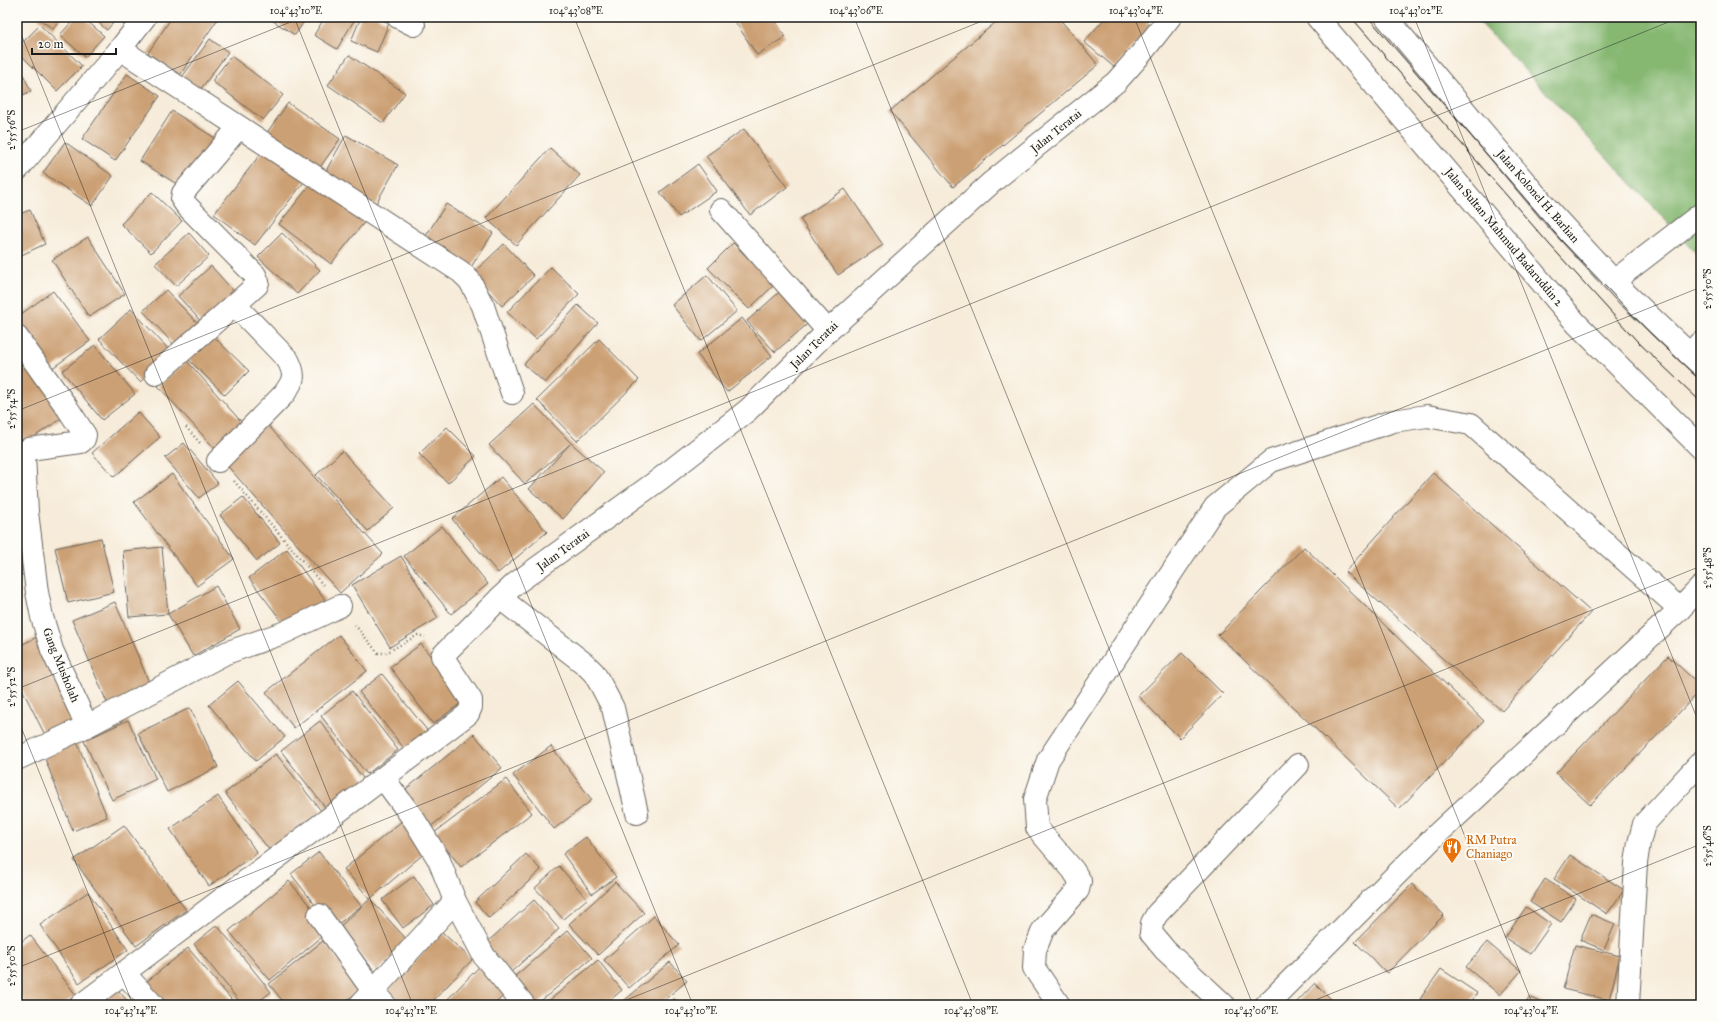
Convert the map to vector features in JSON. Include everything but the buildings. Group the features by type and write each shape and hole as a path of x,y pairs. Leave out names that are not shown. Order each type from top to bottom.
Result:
{"main road":[{"path":"17,170 120,49 145,17"},
{"name":"Jalan Teratai","path":"442,656 516,584 660,479 721,432 753,405 828,331 992,182 1116,82 1170,17"},
{"name":"Jalan Sultan Mahmud Badaruddin 2","path":"1317,17 1576,323 1701,448"},
{"name":"Jalan Kolonel H. Barlian","path":"1386,17 1547,208 1614,281 1697,354"},
{"path":"120,49 461,272 470,281 483,306 512,393"},
{"path":"156,374 257,285 258,282 255,275 186,205 182,196 240,127"},
{"path":"722,210 828,331"},
{"path":"1614,281 1701,214"},
{"path":"218,461 284,394 292,383 293,371 288,360 235,305"},
{"name":"Gang Musholah","path":"17,337 68,409 85,436 81,442 29,449 24,455 27,512 37,592 42,617 52,650 86,726"},
{"path":"1059,1005 1034,968 1034,950 1043,930 1078,890 1080,882 1073,870 1037,828 1035,799 1048,760 1215,507 1271,461 1393,421 1427,416 1470,424 1680,609"},
{"path":"1266,1005 1434,837 1680,609 1701,587"},
{"path":"500,598 585,664 602,685 613,708 637,813"},
{"path":"17,759 86,726 226,653 283,633 340,606"},
{"path":"81,1005 384,779 471,712 471,700 442,656"},
{"path":"1628,1005 1636,863 1644,824 1701,762"},
{"path":"1224,1005 1165,950 1151,933 1152,923 1157,914 1298,765"},
{"path":"384,779 416,820 439,860 455,901 484,956 524,1005"},
{"path":"319,915 373,1000 455,901"},
{"path":"124,973 153,1005"}],"path":[{"path":"186,427 218,461 378,653 386,653 418,635 428,637 442,656"}],"green space":[{"path":"1475,17 1701,17 1701,258"}],"tram line":[{"path":"1351,17 1549,244 1637,341 1701,402"},
{"path":"1368,17 1561,240 1651,334 1701,381"}],"place":[{"name":"RM Putra Chaniago","path":"1452,864"}]}
